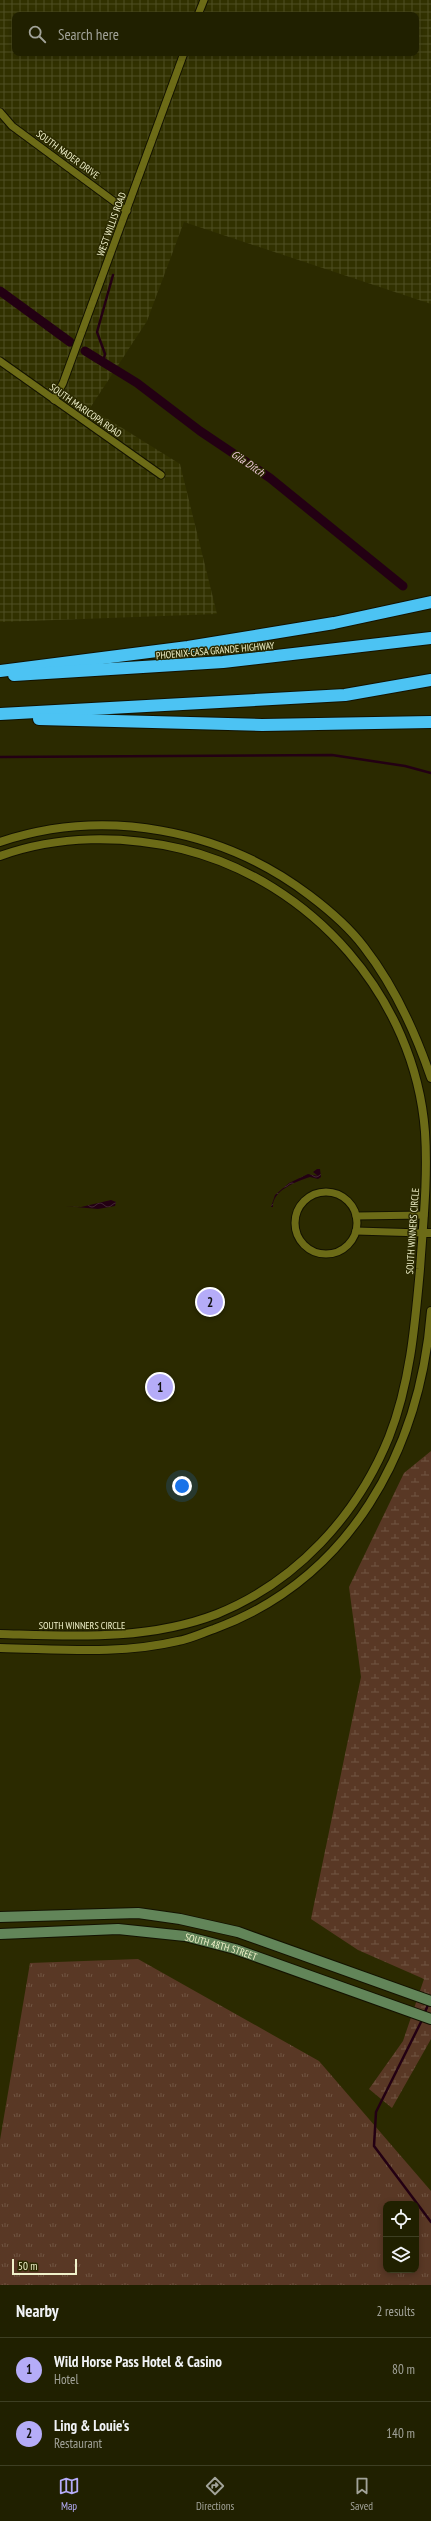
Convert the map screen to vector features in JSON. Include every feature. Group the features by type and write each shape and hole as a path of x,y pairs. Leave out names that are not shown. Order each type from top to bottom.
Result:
{"highway":[{"path":"0,671 196,646 334,623 431,602"},
{"name":"PHOENIX-CASA GRANDE HIGHWAY","path":"0,675 37,675 224,662 431,638"},
{"path":"0,714 345,695 431,680"},
{"path":"0,718 262,725 431,722"}],"main road":[{"name":"SOUTH 48TH STREET","path":"0,1917 138,1913 180,1918 238,1932 427,1999"},
{"name":"SOUTH 48TH STREET","path":"0,1934 118,1929 185,1936 235,1949 431,2019"}],"street":[{"path":"199,12 204,0"},
{"name":"WEST WILLIS ROAD","path":"54,400 63,383 183,56"},
{"name":"SOUTH NADER DRIVE","path":"0,112 12,126 127,211"},
{"name":"SOUTH MARICOPA ROAD","path":"0,361 161,475"},
{"path":"0,842 59,828 107,825 159,829 209,841 253,859 292,882 329,910 364,946 396,994 418,1039 431,1078"},
{"path":"134,841 135,827"},
{"name":"SOUTH WINNERS CIRCLE","path":"0,856 58,842 107,839 154,842 202,854 245,871 284,893 319,920 352,955 384,1003 404,1044 418,1088 425,1130 427,1215 427,1233 415,1329 405,1383 389,1437 360,1496 318,1546 285,1576 255,1595 217,1614 167,1629 118,1636 0,1634"},
{"path":"368,979 380,971"},
{"path":"325,1192 336,1193 345,1198 356,1216 356,1231 352,1240 338,1251 329,1253 316,1252 307,1247 300,1238 296,1228 296,1218 299,1208 306,1199 315,1194 325,1192"},
{"path":"356,1216 427,1215"},
{"path":"356,1231 427,1233"},
{"path":"0,1648 124,1651 179,1641 256,1610 293,1587 324,1560 360,1520 373,1501 404,1438 422,1372 431,1311"},
{"path":"407,1369 422,1372"},
{"path":"405,1383 418,1386"}],"shaded area":[{"path":"0,0 431,0 431,304 184,222 147,321 90,408 180,464 217,614 0,622"}],"green space":[{"path":"431,1451 431,2039 392,2108 369,2089 403,2041 424,1979 358,1950 311,1919 361,1677 349,1587 404,1473"},
{"path":"138,1959 319,2061 431,2191 431,2285 0,2285 0,2140 30,1963"}],"water":[{"path":"320,1169 321,1177 318,1179 310,1177 287,1187 277,1196 273,1207 271,1207 275,1195 289,1183 308,1174 318,1176 313,1172"},
{"path":"111,1200 116,1202 115,1206 98,1209 65,1206 81,1207"}],"waterway":[{"path":"103,362 105,354 97,332 113,275"},
{"name":"Gila Ditch","path":"0,291 70,342"},
{"name":"Gila Ditch","path":"85,351 137,383 200,431 270,478 403,586"},
{"path":"0,757 332,755 405,766 431,773"},
{"path":"424,2014 429,2003"},
{"path":"423,2018 376,2112 374,2146 431,2222"}],"place":[{"name":"Ling & Louie's","path":"210,1302"},
{"name":"Wild Horse Pass Hotel & Casino","path":"160,1387"}]}
